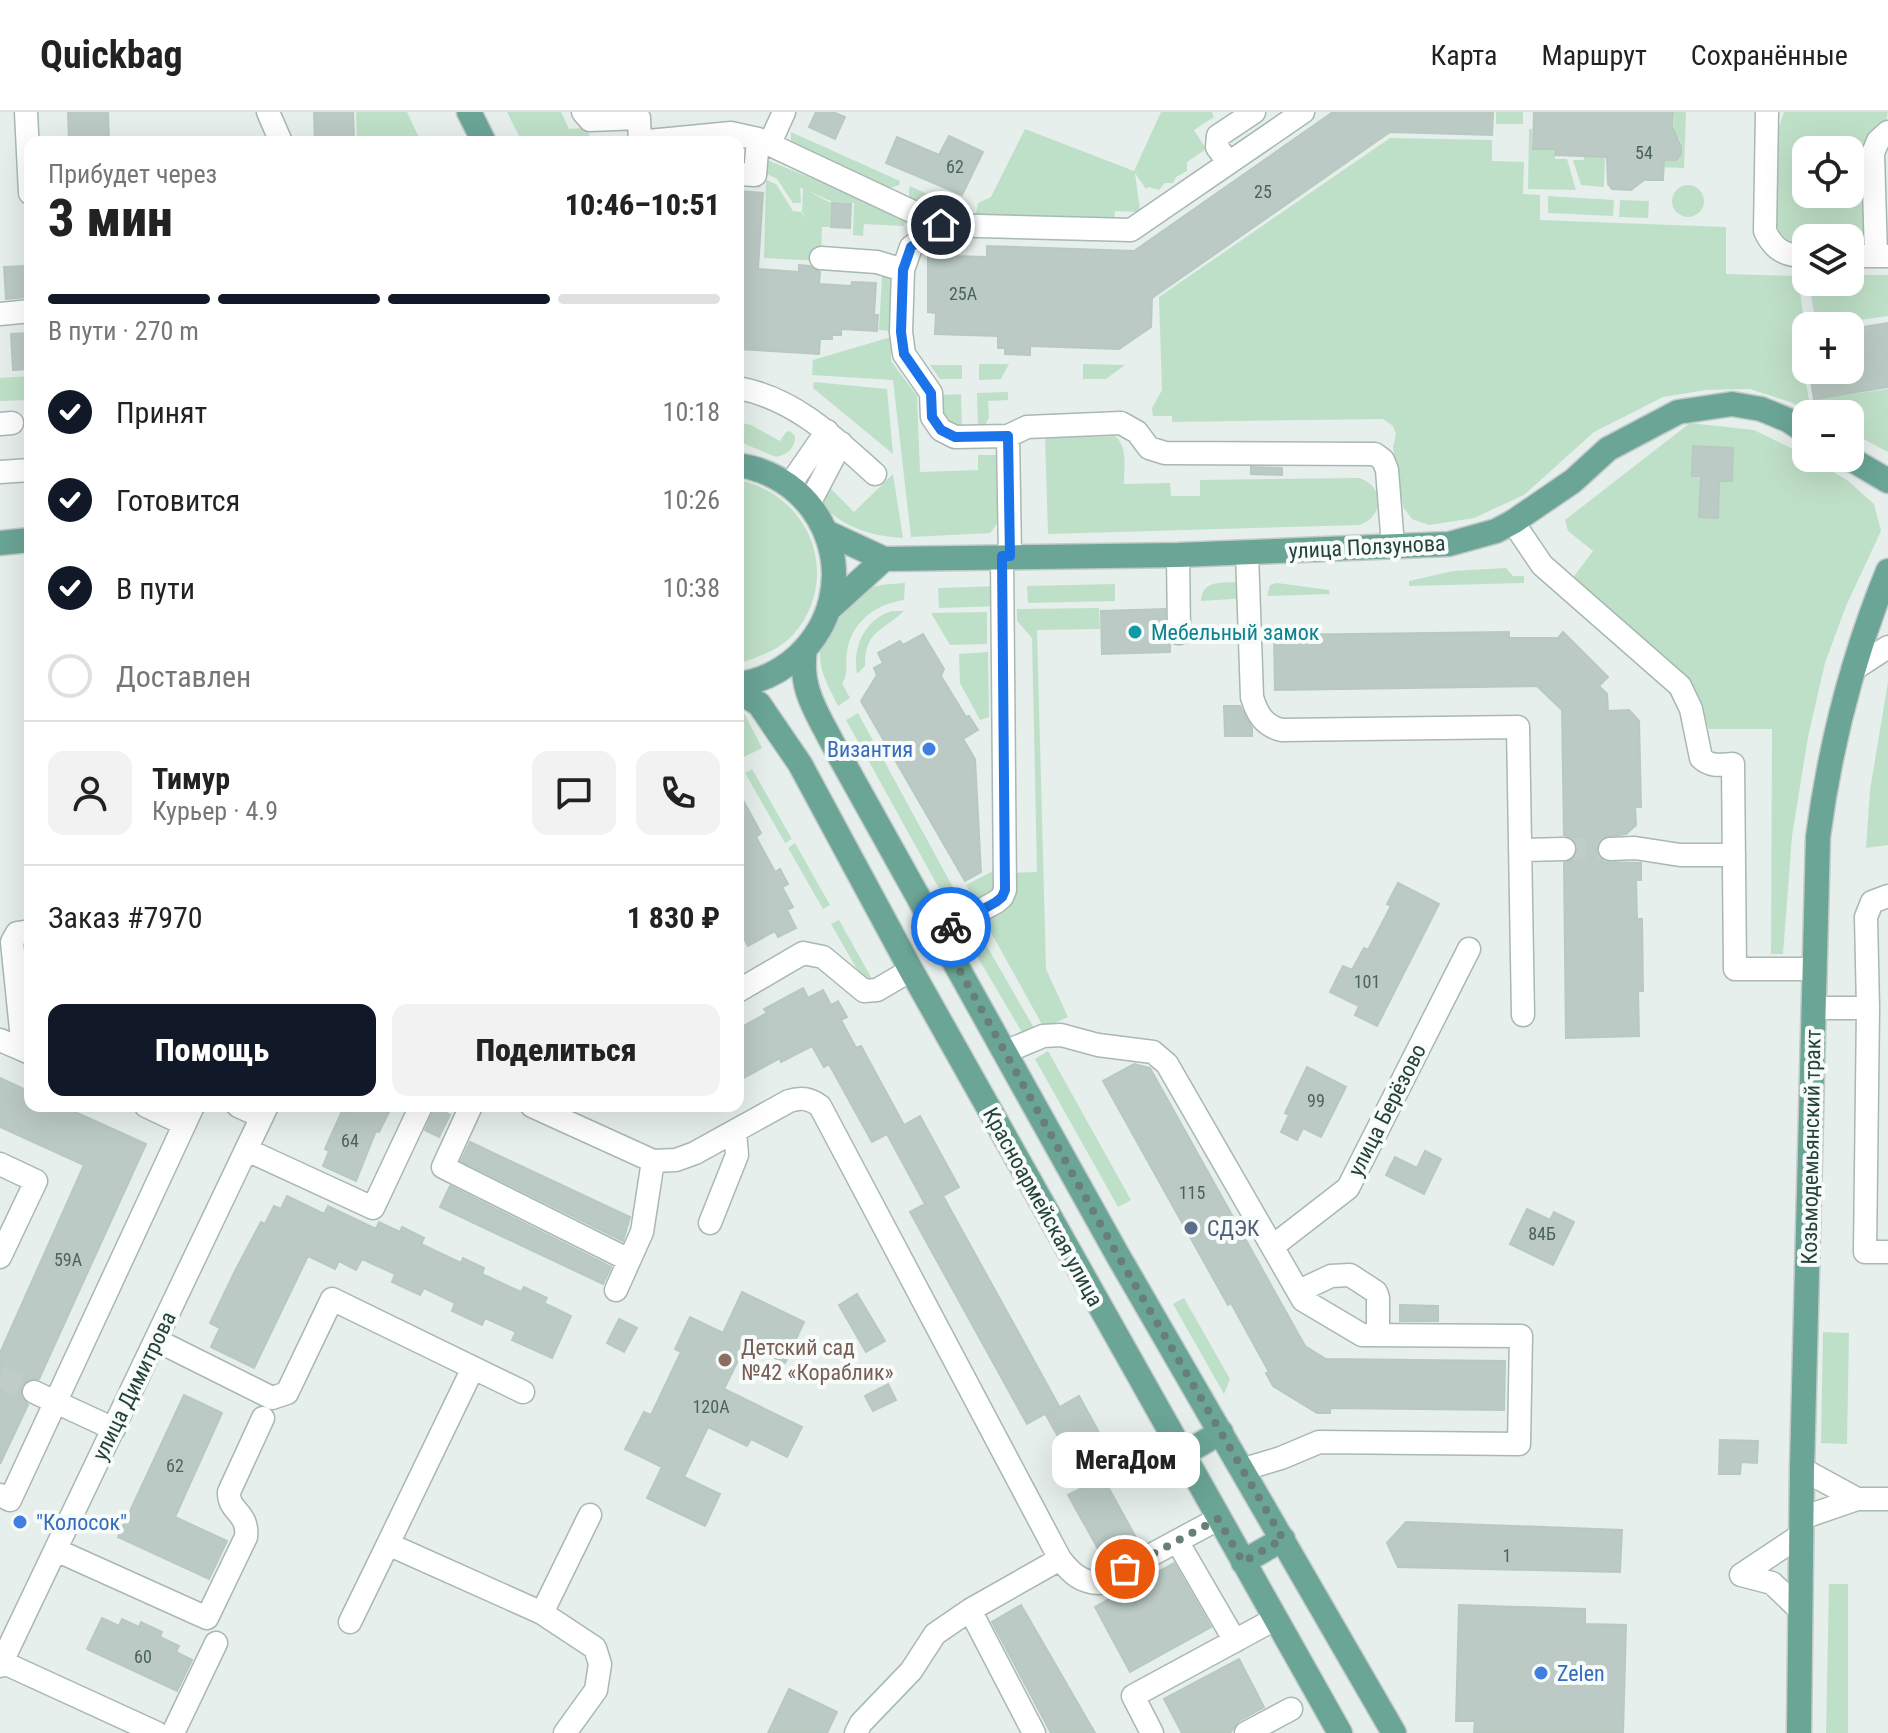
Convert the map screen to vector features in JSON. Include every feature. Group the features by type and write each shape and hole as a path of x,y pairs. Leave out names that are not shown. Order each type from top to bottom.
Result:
{"main road":[{"path":"469,112 481,136"},
{"name":"улица Ползунова","path":"828,533 884,559 1178,555 1449,544 1496,531 1513,522 1573,481 1608,449 1678,412 1732,404 1761,409 1792,423"},
{"path":"744,467 771,475 789,486 809,504 828,533 834,563 834,586 829,609"},
{"path":"1864,467 1888,481"},
{"path":"0,543 24,541"},
{"path":"744,683 767,677 788,665 805,649 829,609 884,559"},
{"name":"Козьмодемьянский тракт","path":"1799,1733 1816,872 1822,805 1834,744 1854,669 1883,601 1888,571"},
{"name":"Красноармейская улица","path":"805,649 802,671 810,702 1117,1254 1394,1733"},
{"name":"Красноармейская улица","path":"744,695 759,704 800,764 911,970 1340,1733"},
{"path":"1182,1455 1221,1432"},
{"path":"1243,1562 1283,1539"}],"street":[{"path":"26,112 27,136"},
{"path":"268,112 278,136"},
{"path":"583,112 590,120 639,118 639,136"},
{"path":"744,174 755,175 764,141 784,112"},
{"path":"1228,162 1217,147 1218,136 1254,112"},
{"path":"744,136 764,141 941,225 1131,230 1303,112"},
{"path":"1767,112 1765,231 1782,253 1792,254"},
{"path":"1882,256 1873,153 1878,141 1888,132"},
{"path":"700,136 731,133 743,136"},
{"path":"941,225 911,247 903,270 901,332 904,354 931,393 932,417 941,430 955,437 1008,436 1027,427 1121,423 1137,432 1149,448 1165,453 1375,454 1383,460 1387,470 1393,546"},
{"path":"821,258 877,262 903,270"},
{"path":"0,314 24,312"},
{"path":"744,389 789,407 834,437 875,474"},
{"path":"939,933 996,902 1005,890 1008,436"},
{"path":"789,486 834,437"},
{"path":"809,504 834,437"},
{"path":"0,472 24,470"},
{"path":"1513,522 1542,565 1680,686 1691,709 1701,758 1714,765 1733,764 1735,969 1814,969"},
{"path":"1247,553 1252,697 1262,720 1272,728 1518,727 1523,1015"},
{"path":"1178,555 1179,633"},
{"path":"1854,669 1888,647"},
{"path":"1610,849 1635,848 1680,855 1734,855"},
{"path":"1520,850 1564,849"},
{"path":"1888,896 1872,902 1868,909 1865,1252 1888,1252"},
{"path":"24,932 17,933 12,942 24,1035"},
{"name":"улица Берёзово","path":"1273,1246 1348,1188 1469,949"},
{"path":"744,987 803,953 823,957 858,988 870,992 911,970"},
{"path":"1813,1008 1868,1008"},
{"path":"1005,1052 1043,1036 1061,1035 1098,1045 1153,1052 1167,1064 1303,1300 1362,1335 1521,1336 1519,1444 1319,1442 1244,1469"},
{"path":"0,1040 24,1050"},
{"path":"563,1112 653,1161 676,1160 798,1098 813,1101 820,1106 1070,1573 1087,1582 1099,1583 1218,1519"},
{"name":"улица Димитрова","path":"1,1664 265,1112"},
{"path":"247,1150 373,1208 418,1112"},
{"path":"468,1112 443,1167 629,1260"},
{"path":"0,1495 10,1500 189,1115"},
{"path":"710,1223 737,1155 735,1131"},
{"path":"616,1290 642,1232 653,1161"},
{"path":"0,1164 36,1181 0,1257"},
{"path":"1299,1291 1331,1276 1350,1275 1361,1281 1371,1287 1378,1298 1378,1335"},
{"path":"156,1340 272,1398 287,1393 332,1299 523,1392"},
{"path":"350,1622 473,1368"},
{"path":"34,1392 114,1429"},
{"path":"56,1550 207,1618 246,1537 246,1522 231,1504 229,1492 263,1418"},
{"path":"1802,1469 1857,1499"},
{"path":"1800,1610 1772,1583 1741,1575 1801,1526 1857,1499 1888,1499"},
{"path":"542,1613 590,1515"},
{"path":"1177,1541 1235,1641"},
{"path":"388,1544 542,1613 595,1648 600,1664 596,1690 565,1733"},
{"path":"856,1733 861,1723 911,1671 935,1634 970,1610 1060,1559"},
{"path":"970,1610 1034,1733"},
{"path":"1152,1733 1133,1696 1275,1619"},
{"path":"173,1733 216,1643"},
{"path":"1,1664 157,1733"},
{"path":"1246,1733 1291,1709"}],"green space":[{"path":"356,112 407,112 418,136 357,136"},
{"path":"507,112 561,112 569,129 586,128 590,136 519,136"},
{"path":"1161,112 1212,112 1214,117 1194,130 1206,149 1187,162 1187,171 1176,177 1173,183 1165,183 1159,190 1146,189 1135,173 1138,212 1115,211 1114,221 978,218 978,203 991,197 1025,129 1134,171"},
{"path":"1496,112 1523,112 1523,124 1496,124"},
{"path":"1674,112 1686,112 1684,168 1660,167 1660,161 1678,161 1682,153 1679,138 1673,138"},
{"path":"1784,112 1888,112 1864,236 1864,224 1792,224 1792,242 1781,234 1776,225 1778,130"},
{"path":"1529,129 1532,129 1532,150 1555,150 1555,159 1567,159 1576,190 1528,189"},
{"path":"791,132 900,181 899,185 890,188 791,143"},
{"path":"1390,138 1492,140 1492,161 1524,162 1523,194 1540,195 1540,220 1726,227 1726,274 1792,276 1792,296 1801,296 1803,312 1792,312 1792,384 1806,384 1809,400 1792,400 1792,403 1750,389 1706,390 1663,397 1594,432 1524,495 1474,518 1429,525 1412,519 1403,507 1393,447 1396,434 1393,426 1383,419 1172,422 1172,416 1153,416 1152,408 1162,390 1159,297"},
{"path":"1584,153 1605,153 1604,187 1581,185 1573,160 1584,160"},
{"path":"767,160 902,215 904,226 864,224 863,236 853,235 854,203 833,202 806,190 831,203 830,227 822,227 821,261 764,258 766,180 776,184 793,211 801,212 807,219 802,212 803,189 800,188 801,203 793,203 777,179 767,174"},
{"path":"1688,185 1699,190 1704,201 1699,212 1688,217 1677,212 1672,201 1677,190"},
{"path":"910,186 957,208 952,216 944,218 925,211 910,199"},
{"path":"1548,196 1614,200 1613,216 1548,213"},
{"path":"1620,200 1649,201 1648,218 1619,217"},
{"path":"1864,275 1888,275 1888,316 1864,319 1864,312 1814,312 1811,296 1864,296"},
{"path":"882,277 889,277 894,288 892,331 879,330"},
{"path":"891,337 891,361 917,396 920,472 978,470 978,455 1000,455 1002,506 990,533 911,537 893,380 812,375 813,360"},
{"path":"979,364 1009,364 1001,379 979,380"},
{"path":"1083,364 1125,365 1106,379 1083,379"},
{"path":"930,365 962,365 962,379 940,379"},
{"path":"24,376 24,400 0,401 0,378"},
{"path":"814,382 887,389 893,454 813,388"},
{"path":"1888,389 1888,452 1864,439 1864,400 1809,400"},
{"path":"1008,392 1008,400 988,401 989,417 984,428 978,430 977,393"},
{"path":"961,394 962,431 945,417 942,395"},
{"path":"744,423 780,441 786,432 790,431 795,436 792,448 776,457 744,444"},
{"path":"1690,423 1754,430 1792,449 1792,472 1833,472 1874,504 1881,531 1846,606 1825,663 1808,737 1792,836 1783,954 1771,954 1772,729 1709,729 1690,684 1572,579 1593,551 1568,531 1565,520"},
{"path":"1115,436 1124,451 1124,484 1170,483 1171,496 1200,496 1200,480 1359,478 1374,487 1377,508 1368,521 1360,525 1048,534 1045,438"},
{"path":"893,474 903,538 879,535 847,524 819,501 827,485 854,512"},
{"path":"744,482 763,488 784,502 800,520 812,542 817,565 816,589 808,613 792,636 760,656 744,662"},
{"path":"1506,568 1513,576 1524,576 1524,583 1409,586 1409,581 1453,571"},
{"path":"1234,582 1242,586 1248,598 1201,601 1208,586"},
{"path":"905,583 904,600 866,616 849,641 842,683 850,698 838,706 824,677 820,659 828,629 842,609 867,589"},
{"path":"1277,583 1329,590 1330,594 1267,596 1270,585"},
{"path":"1115,584 1115,601 1028,603 1027,586"},
{"path":"1001,586 1002,606 939,608 938,588"},
{"path":"1099,608 1100,629 1037,630 1046,969 1068,1017 1044,1028 983,918 1011,873 1037,872 1032,638 1017,621 1017,609"},
{"path":"892,611 904,611 872,638 865,666 857,674 857,654 862,635 874,620"},
{"path":"987,612 987,644 950,645 931,613"},
{"path":"988,652 989,717 980,720 960,683 959,654"},
{"path":"1888,682 1888,845 1866,848 1870,790"},
{"path":"744,713 762,748 744,757"},
{"path":"858,713 967,913 956,919 846,720"},
{"path":"752,769 792,839 785,843 745,773"},
{"path":"795,843 830,905 823,909 788,848"},
{"path":"995,870 996,892 977,907 966,885"},
{"path":"839,920 872,979 865,983 831,924"},
{"path":"973,922 1034,1028 1023,1034 961,929"},
{"path":"1048,1051 1131,1200 1118,1207 1035,1059"},
{"path":"1184,1298 1230,1379 1224,1394 1173,1304"},
{"path":"1823,1332 1849,1333 1847,1444 1821,1443"},
{"path":"1829,1584 1848,1584 1848,1733 1826,1733"}],"building":[{"path":"68,112 108,112 109,136 69,136"},
{"path":"314,112 353,112 354,136 315,136"},
{"path":"816,112 833,112 845,117 835,139 809,127"},
{"path":"1333,112 1493,112 1492,135 1390,132 1152,298 1151,327 1119,349 1030,346 1030,355 1005,354 1005,348 998,348 998,336 935,334 936,313 928,312 928,255 935,255 935,250 951,250 951,256 987,257 987,246 1134,251"},
{"path":"1534,112 1673,112 1672,127 1681,146 1681,154 1677,160 1664,160 1663,180 1644,180 1631,190 1612,189 1608,184 1607,157 1555,155 1556,149 1533,149"},
{"path":"949,136 983,152 962,195 886,163 897,137 939,155"},
{"path":"744,191 763,193 758,269 799,272 799,265 810,266 820,272 819,284 851,286 852,282 876,283 874,315 878,315 877,331 841,329 841,335 820,339 819,354 744,349"},
{"path":"832,203 851,204 850,228 831,227"},
{"path":"24,266 24,297 6,299 4,267"},
{"path":"1888,323 1888,387 1814,399 1811,384 1864,384 1864,327"},
{"path":"24,333 24,369 13,370 11,334"},
{"path":"1693,446 1733,448 1732,481 1719,481 1718,518 1699,517 1701,476 1692,476"},
{"path":"1251,467 1282,468 1282,475 1251,474"},
{"name":"Мебельный замок","path":"1165,609 1165,633 1170,652 1102,654 1101,611"},
{"path":"1509,632 1509,638 1558,638 1563,632 1608,677 1599,686 1607,694 1608,711 1629,710 1639,721 1641,807 1635,807 1636,825 1626,834 1603,837 1596,849 1604,862 1641,863 1641,880 1636,880 1637,919 1642,919 1643,991 1638,991 1639,1036 1566,1038 1564,863 1576,856 1578,848 1571,837 1564,835 1562,710 1537,686 1275,690 1274,635"},
{"name":"Византия","path":"923,634 944,669 941,676 966,717 969,716 978,730 963,739 975,759 981,872 965,881 861,701 877,675 874,668 883,663 878,653 900,641 903,645"},
{"path":"1224,706 1240,706 1252,728 1252,736 1225,736"},
{"path":"744,802 761,833 756,837 775,872 780,869 788,884 782,887 793,907 787,910 796,928 778,937 775,931 748,946 744,938"},
{"path":"1398,883 1439,904 1377,1026 1355,1015 1359,1006 1330,992 1343,966 1352,970 1364,948 1368,950 1391,906 1387,904"},
{"path":"803,988 808,998 823,990 831,1005 838,1001 847,1017 841,1020 856,1048 861,1046 904,1125 920,1116 959,1187 943,1196 1059,1406 1027,1424 910,1212 925,1204 887,1134 872,1142 829,1064 824,1067 812,1046 781,1062 780,1058 744,1078 744,1026 767,1013 764,1009"},
{"path":"1134,1064 1150,1068 1305,1346 1326,1359 1505,1361 1504,1410 1330,1408 1330,1413 1317,1413 1273,1386 1266,1373 1269,1372 1231,1303 1228,1305 1103,1081"},
{"path":"1307,1067 1346,1087 1321,1137 1303,1128 1297,1140 1281,1132 1289,1115 1285,1113"},
{"path":"0,1078 24,1089 24,1112 75,1112 146,1144 39,1379 27,1380 21,1387 22,1399 28,1405 0,1464 0,1353 84,1165 0,1127"},
{"path":"342,1112 389,1112 379,1132 376,1131 356,1181 323,1166 329,1151 325,1149"},
{"path":"433,1112 450,1115 439,1137 425,1130"},
{"path":"470,1142 630,1217 623,1241 461,1161"},
{"path":"1425,1151 1441,1159 1424,1194 1386,1175 1395,1157 1417,1168"},
{"path":"450,1186 611,1267 603,1284 440,1207"},
{"path":"287,1196 324,1214 328,1206 376,1229 379,1222 400,1232 402,1227 424,1238 421,1244 461,1263 463,1258 484,1268 482,1274 521,1292 524,1287 547,1298 544,1303 571,1316 552,1358 512,1340 516,1332 485,1318 482,1325 452,1311 455,1303 424,1288 420,1295 392,1282 395,1274 362,1259 356,1270 339,1261 335,1269 308,1256 254,1368 211,1347 220,1328 210,1323 235,1271 261,1222 265,1224 274,1206 281,1209"},
{"path":"1527,1209 1550,1220 1554,1212 1574,1222 1553,1265 1510,1244"},
{"path":"742,1292 804,1322 785,1363 746,1344 724,1389 802,1427 787,1457 751,1439 747,1446 708,1427 684,1477 720,1494 705,1526 647,1498 662,1467 625,1449 644,1412 651,1415 681,1352 675,1349 690,1317 723,1333"},
{"path":"857,1294 885,1341 866,1352 839,1305"},
{"path":"1400,1305 1438,1306 1438,1321 1400,1321"},
{"path":"619,1319 637,1328 624,1352 607,1343"},
{"path":"888,1384 896,1400 873,1411 865,1396"},
{"path":"184,1395 222,1413 175,1517 227,1541 209,1579 118,1537"},
{"path":"1079,1396 1117,1465 1101,1474 1140,1545 1106,1563 1068,1495 1086,1486 1046,1415"},
{"path":"1720,1440 1758,1441 1757,1463 1741,1462 1740,1474 1719,1474"},
{"path":"1406,1522 1622,1530 1620,1572 1398,1567 1387,1543"},
{"path":"1174,1563 1211,1627 1130,1672 1095,1607 1122,1592 1119,1588 1154,1569 1156,1573"},
{"path":"1021,1605 1095,1733 1051,1733 992,1622"},
{"name":"Zelen","path":"1459,1605 1585,1609 1585,1624 1626,1625 1623,1733 1474,1733 1475,1721 1456,1721"},
{"path":"102,1618 119,1626 122,1619 139,1627 141,1622 162,1632 160,1637 179,1646 176,1652 192,1660 177,1691 87,1649"},
{"path":"1239,1659 1264,1707 1239,1721 1230,1733 1182,1733 1164,1699"},
{"path":"789,1689 837,1712 827,1733 768,1733"}],"tunnel":[{"path":"1564,849 1610,849"},
{"path":"0,1376 34,1392"}],"way so far":[{"path":"951,927 939,933 1117,1254 1283,1539 1243,1562 1218,1519 1125,1569"}],"place":[{"name":"Мебельный замок","path":"1135,632"},
{"name":"Византия","path":"929,749"},
{"name":"СДЭК","path":"1191,1228"},
{"name":"Детский сад №42 «Кораблик»","path":"725,1360"},
{"name":"\"Колосок\"","path":"20,1522"},
{"name":"МегаДом","path":"1125,1569"},
{"name":"Zelen","path":"1541,1673"}],"route":[{"path":"941,225 911,247 903,270 901,332 904,354 931,393 932,417 941,430 955,437 1008,436 1010,556 1002,556 1005,890 996,902 951,927"}]}
